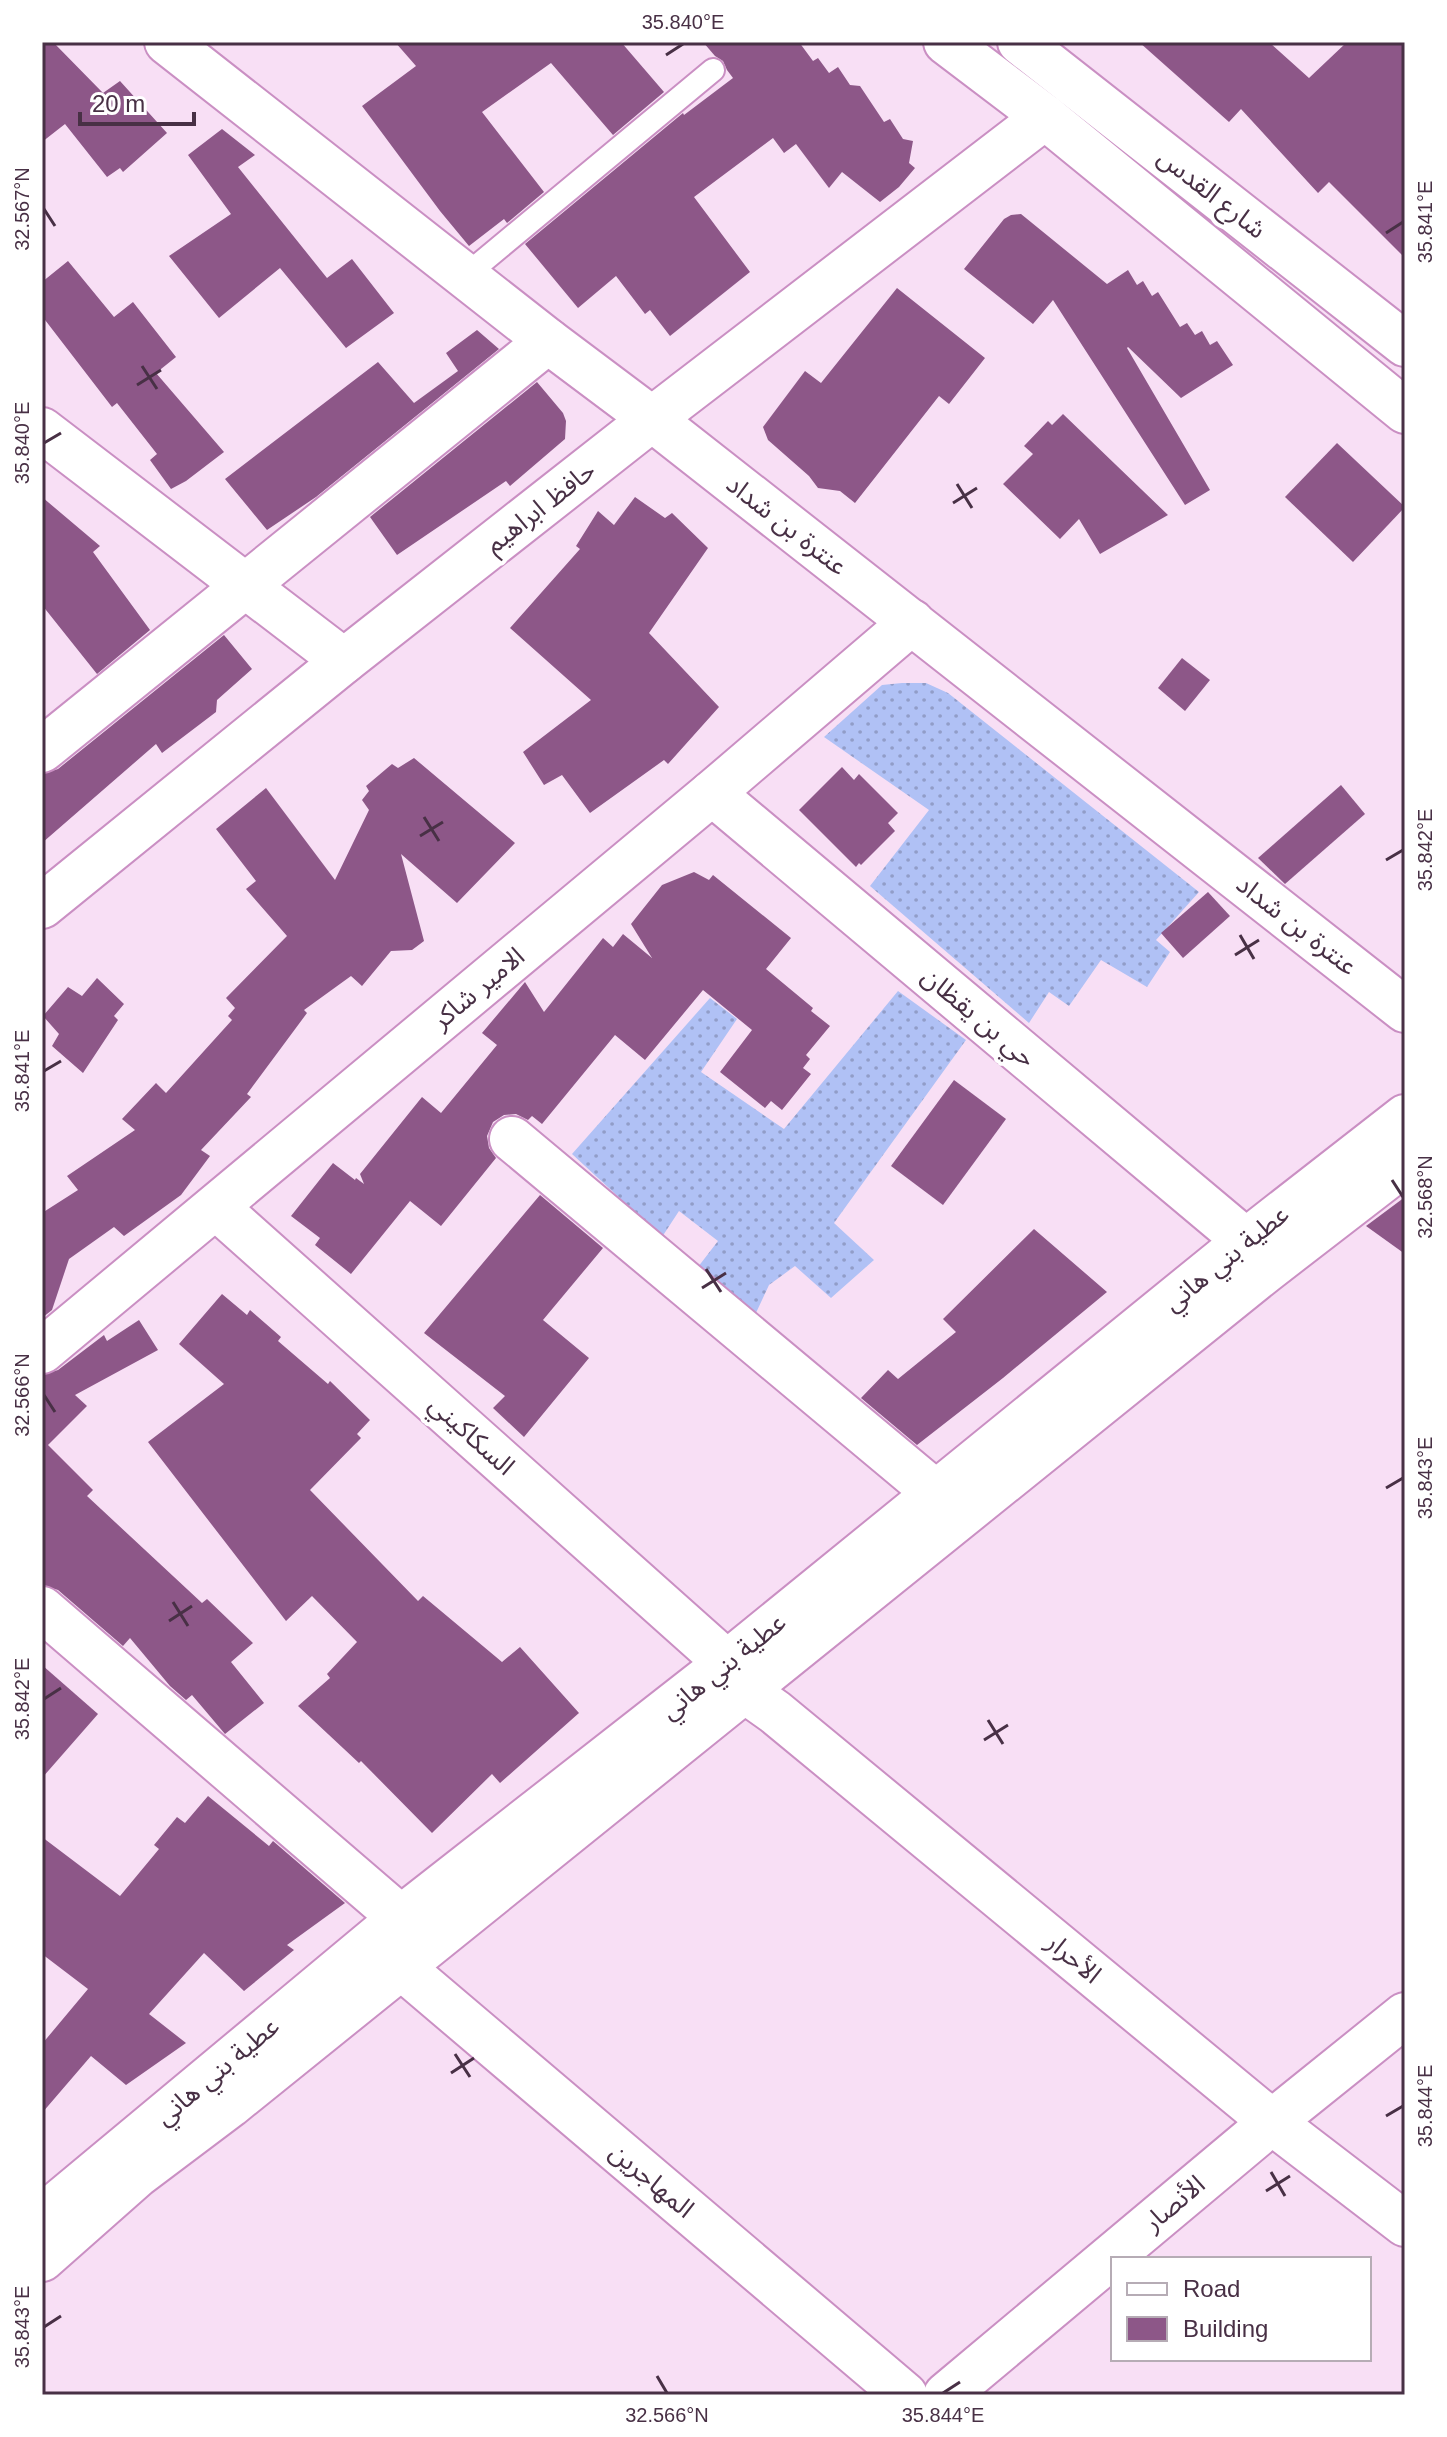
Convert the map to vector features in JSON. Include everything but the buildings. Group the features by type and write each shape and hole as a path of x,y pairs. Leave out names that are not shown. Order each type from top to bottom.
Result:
{"street":[{"name":"عنترة بن شداد","path":"167,42 1405,1010"},
{"path":"946,42 1045,117 1405,411"},
{"name":"شارع القدس","path":"1020,42 1405,344"},
{"name":"حافظ ابراهيم","path":"42,906 344,661 1045,117"},
{"path":"42,750 548,341"},
{"path":"42,430 344,661"},
{"name":"الامير شاكر","path":"42,1351 712,793 912,622"},
{"name":"حي بن يقظان","path":"712,793 1246,1241"},
{"name":"عطية بني هاني","path":"42,2217 401,1918 736,1676 937,1494 1246,1241 1405,1117"},
{"path":"512,1139 937,1494"},
{"path":"42,2259 137,2175 230,2105 400,1966 736,1676 1405,1163"},
{"name":"السكاكيني","path":"216,1207 736,1676"},
{"path":"42,1609 401,1918"},
{"name":"الأحرار","path":"736,1676 775,1712 1272,2122 1405,2224"},
{"name":"المهاجرين","path":"400,1966 905,2395"},
{"name":"الأنصار","path":"946,2395 1405,2015"}],"lane":[{"path":"465,276 713,70"}],"shaded area":[{"path":"926,683 948,693 1199,892 1156,940 1170,952 1147,987 1101,960 1069,1006 1049,992 1029,1023 870,886 929,810 824,737 882,685"},
{"path":"898,991 966,1040 834,1223 874,1260 831,1298 795,1266 769,1285 755,1315 698,1267 718,1241 679,1211 662,1237 572,1154 710,998 737,1019 701,1072 784,1129"}]}
